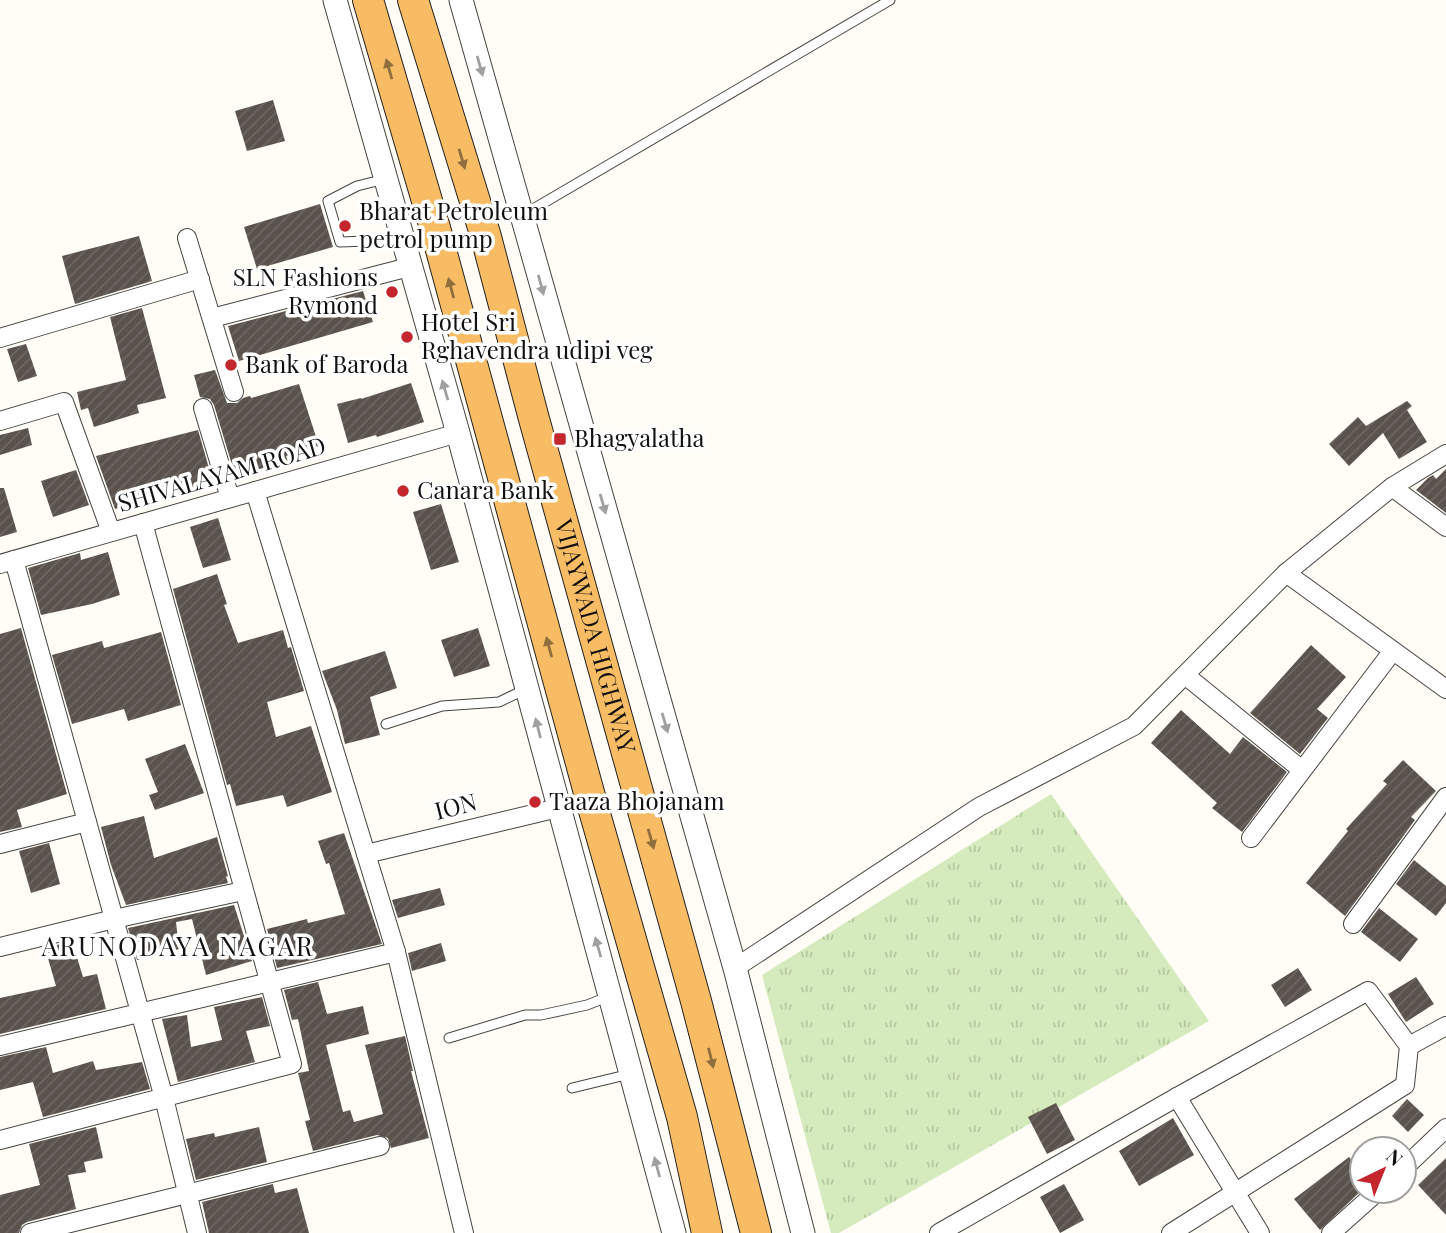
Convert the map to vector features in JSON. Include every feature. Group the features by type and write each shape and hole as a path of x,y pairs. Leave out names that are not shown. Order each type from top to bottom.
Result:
{"highway":[{"name":"VIJAYWADA HIGHWAY","path":"368,0 435,228 588,787 682,1116 708,1233"},
{"name":"VIJAYWADA HIGHWAY","path":"413,0 486,237 696,1001 756,1233"}],"street":[{"path":"335,0 458,433 674,1233"},
{"path":"461,0 735,968 803,1233"},
{"path":"187,238 234,392"},
{"path":"212,318 409,267"},
{"path":"0,338 200,279"},
{"path":"0,421 64,402 111,532"},
{"path":"203,408 230,498"},
{"name":"SHIVALAYAM ROAD","path":"7,562 458,433"},
{"path":"735,968 979,807 1134,726 1286,573 1392,487 1446,454"},
{"path":"1392,487 1446,527"},
{"path":"255,491 396,952 464,1233"},
{"path":"0,1140 292,1064 143,523"},
{"path":"7,562 87,822 164,1098 197,1233"},
{"path":"1286,573 1446,689"},
{"path":"1251,838 1392,652"},
{"path":"1185,675 1302,770"},
{"path":"1353,923 1446,797"},
{"name":"ION","path":"366,854 558,808"},
{"path":"0,844 87,822"},
{"path":"0,947 243,891"},
{"path":"0,1046 396,952"},
{"path":"939,1233 1368,991 1409,1046 1405,1085 1171,1233"},
{"path":"1409,1046 1446,1026"},
{"path":"1177,1097 1260,1233"},
{"path":"1418,1155 1446,1128"},
{"path":"30,1233 380,1146"},
{"path":"1331,1233 1362,1205"}],"lane":[{"path":"523,215 890,0"},
{"path":"387,178 357,186 328,201 340,242 368,241 402,234"},
{"path":"386,724 442,706 499,702 528,688"},
{"path":"449,1038 525,1015 587,1004 611,995"},
{"path":"572,1088 632,1073"}],"green space":[{"path":"1051,794 1209,1021 839,1233 831,1233 762,975"}],"building":[{"path":"273,100 285,141 247,151 235,111"},
{"path":"320,204 333,247 257,269 244,227"},
{"path":"139,236 152,281 75,304 62,256"},
{"path":"363,291 373,322 239,361 228,326"},
{"path":"142,308 166,398 137,405 139,413 94,427 88,408 81,410 77,392 126,380 110,317"},
{"path":"26,344 37,376 18,382 7,349"},
{"path":"215,370 227,403 237,403 243,398 299,384 319,446 286,456 288,462 235,475 214,405 210,399 200,397 194,375"},
{"path":"411,383 424,422 348,443 337,404"},
{"path":"1407,401 1412,406 1407,410 1427,442 1399,459 1383,433 1349,466 1329,444 1358,417 1366,426"},
{"path":"28,428 32,445 0,455 0,435"},
{"path":"198,430 213,482 187,490 185,484 148,494 149,499 115,509 96,456"},
{"path":"1446,469 1446,513 1416,490 1428,478 1433,475 1436,479"},
{"path":"76,470 89,505 53,517 41,481"},
{"path":"0,488 4,488 17,532 0,537"},
{"path":"441,504 459,562 431,570 413,512"},
{"path":"218,518 231,560 203,568 190,527"},
{"path":"108,552 120,595 41,615 28,568 80,553 81,560"},
{"path":"217,574 227,604 224,605 238,643 283,630 304,691 267,702 276,737 311,726 332,792 287,807 283,795 236,806 230,784 227,785 173,589"},
{"path":"21,628 67,794 17,810 22,827 0,832 0,634"},
{"path":"478,628 490,666 454,677 441,640"},
{"path":"161,632 181,705 128,721 124,709 72,724 52,655 102,641 104,648"},
{"path":"1311,645 1346,677 1317,709 1328,718 1300,754 1250,713"},
{"path":"385,651 397,688 370,697 380,735 345,744 337,710 322,671"},
{"path":"1181,710 1230,754 1243,737 1287,772 1242,832 1212,808 1217,803 1151,743"},
{"path":"185,744 204,793 155,810 149,795 158,792 145,759"},
{"path":"1403,760 1436,791 1411,817 1415,820 1345,916 1306,883 1348,831 1346,829 1387,784 1383,781"},
{"path":"144,816 154,858 217,837 228,883 126,905 101,827"},
{"path":"344,833 382,944 277,968 267,929 307,919 308,923 345,914 329,863 326,864 318,841"},
{"path":"49,843 60,884 31,893 19,851"},
{"path":"1414,860 1446,886 1446,903 1436,916 1396,884"},
{"path":"440,888 445,905 398,918 392,900"},
{"path":"234,905 252,961 206,975 192,919 176,922 179,949 137,960 128,928"},
{"path":"1379,908 1418,939 1400,962 1361,932"},
{"path":"72,941 83,977 97,974 106,1009 0,1034 0,998 56,986 45,948"},
{"path":"441,943 446,961 412,971 408,953"},
{"path":"1298,968 1312,990 1285,1007 1271,985"},
{"path":"1416,977 1434,1004 1406,1022 1388,994"},
{"path":"318,982 327,1014 363,1006 369,1034 326,1045 343,1112 350,1110 354,1122 383,1114 365,1045 405,1036 411,1071 429,1138 391,1148 388,1138 377,1135 313,1151 305,1121 310,1120 298,1073 309,1071 298,1019 292,1020 284,990"},
{"path":"262,997 270,1026 246,1031 255,1062 178,1082 162,1019 187,1015 191,1047 222,1040 214,1007"},
{"path":"46,1047 53,1073 93,1061 96,1070 142,1062 150,1089 43,1117 33,1082 0,1090 0,1057"},
{"path":"1407,1099 1424,1115 1408,1132 1392,1116"},
{"path":"1056,1103 1075,1140 1047,1154 1028,1117"},
{"path":"1173,1118 1194,1155 1139,1186 1119,1151"},
{"path":"96,1127 103,1158 84,1162 86,1172 68,1175 76,1209 27,1222 22,1225 19,1233 0,1233 0,1195 40,1185 29,1144"},
{"path":"259,1127 267,1162 196,1180 186,1139 214,1133 215,1137"},
{"path":"1348,1158 1348,1203 1320,1230 1294,1199"},
{"path":"1446,1158 1446,1215 1418,1185"},
{"path":"273,1184 275,1193 297,1188 309,1233 209,1233 202,1202"},
{"path":"1064,1184 1084,1220 1060,1233 1040,1197"}],"place":[{"name":"Bharat Petroleum petrol pump","path":"345,226"},
{"name":"SLN Fashions Rymond","path":"392,292"},
{"name":"Hotel Sri Rghavendra udipi veg","path":"407,337"},
{"name":"Bank of Baroda","path":"231,365"},
{"name":"Bhagyalatha","path":"560,439"},
{"name":"Canara Bank","path":"403,491"},
{"name":"Taaza Bhojanam","path":"535,802"}],"district":[{"name":"ARUNODAYA NAGAR","path":"178,947"}]}
